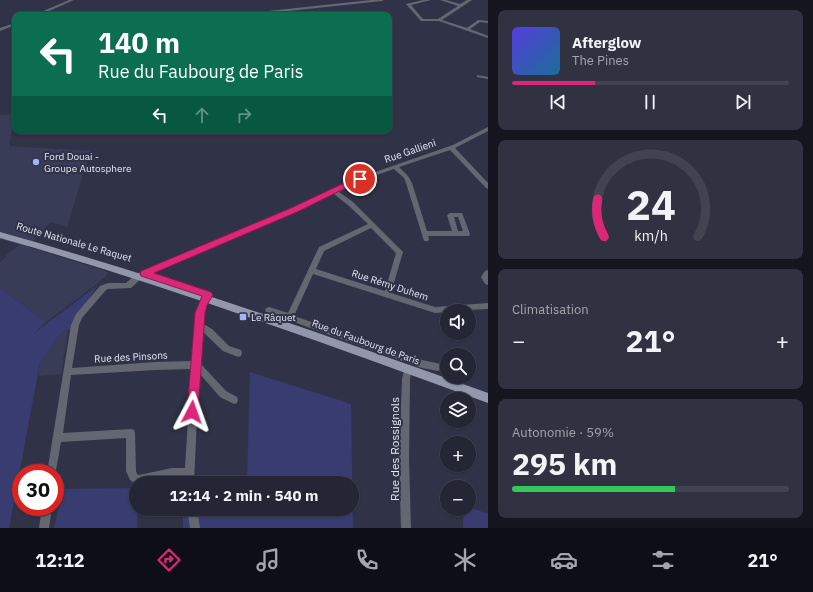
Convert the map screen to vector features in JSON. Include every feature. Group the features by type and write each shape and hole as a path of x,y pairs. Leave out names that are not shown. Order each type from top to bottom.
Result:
{"main road":[{"name":"Route Nationale Le Raquet","path":"0,233 68,250 142,274"},
{"name":"Route Nationale Le Raquet","path":"0,233 119,270"},
{"name":"Rue du Faubourg de Paris","path":"119,270 142,274 488,398"}],"street":[{"path":"44,12 72,0"},
{"path":"268,12 382,0"},
{"path":"429,0 408,4 424,21 439,20 488,38"},
{"path":"442,0 461,6"},
{"path":"439,20 470,0"},
{"path":"466,30 480,21 488,22"},
{"path":"0,30 12,25"},
{"path":"479,76 488,78"},
{"name":"Rue Gallieni","path":"54,464 74,327 80,316 103,288 108,286 128,286 142,274 363,178 452,148 488,129"},
{"path":"452,148 488,187"},
{"path":"395,167 406,177 409,183 425,236 456,234"},
{"path":"334,191 351,204 401,253 387,295"},
{"path":"290,317 322,248 372,225"},
{"name":"Rue Rémy Duhem","path":"311,270 438,310 488,306"},
{"path":"488,273 485,276 488,282"},
{"path":"188,476 198,325 201,308 207,297"},
{"name":"Rue du Faubourg de Paris","path":"268,310 422,364 438,367"},
{"path":"198,325 204,328 225,349 238,353"},
{"path":"196,365 223,394 234,400"},
{"name":"Rue des Pinsons","path":"68,372 148,366 196,365"},
{"name":"Rue des Rossignols","path":"406,528 404,460 406,379 408,369"},
{"path":"58,438 131,433 131,474 133,476"},
{"path":"159,476 168,474 178,476"},
{"path":"44,528 46,516"},
{"path":"193,516 195,528"}],"shaded area":[{"path":"12,114 12,130 9,146 90,151 67,227 50,222 28,247 108,272 105,277 94,286 46,322 0,288 0,262 6,257 5,255 20,245 2,239 0,240 0,115"},
{"path":"97,286 71,329 63,331 40,362 21,464 12,464 12,512 9,528 0,528 0,288 46,322 33,334"},
{"path":"68,330 61,374 38,376 40,362 63,331"},
{"path":"250,372 351,404 352,476 247,476"},
{"path":"129,488 129,516 138,516 137,528 54,528 57,516 64,516 64,489"},
{"path":"476,510 488,514 488,528 463,528 464,516 476,516"},
{"path":"183,516 353,516 353,528 183,528"}],"place":[{"name":"Ford Douai - Groupe Autosphere","path":"36,162"},
{"name":"Le Râquet","path":"243,317"}],"route":[{"path":"192,412 198,325 202,304 208,295 144,274 294,210 360,179"}]}
